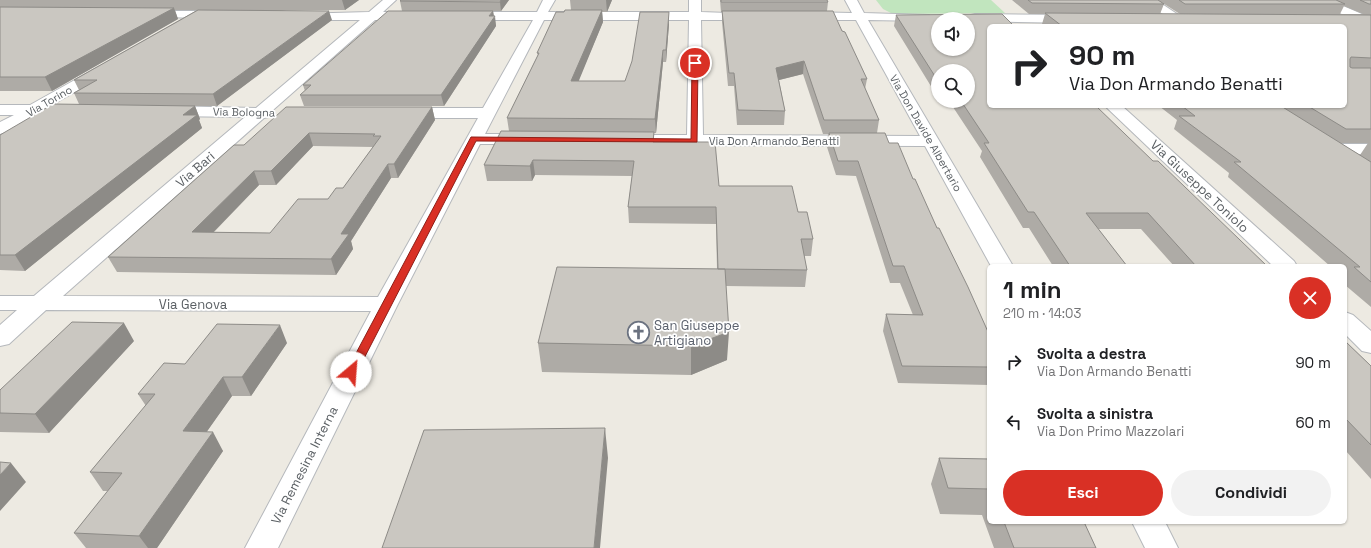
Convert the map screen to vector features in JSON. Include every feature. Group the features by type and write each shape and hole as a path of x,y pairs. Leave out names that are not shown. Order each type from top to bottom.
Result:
{"street":[{"name":"Via Bari","path":"0,338 37,304 390,0"},
{"path":"694,141 695,0"},
{"name":"Via Don Davide Albertario","path":"851,0 1001,264"},
{"path":"1148,0 1184,20 1157,20"},
{"path":"1320,0 1368,20"},
{"path":"177,26 217,4"},
{"path":"451,16 545,8 695,16 766,16"},
{"name":"Via Remesina Interna","path":"261,548 386,304 545,8"},
{"path":"134,14 230,15"},
{"path":"293,16 427,16"},
{"path":"790,16 931,17"},
{"path":"975,18 1088,19"},
{"path":"1334,20 1368,20"},
{"name":"Via Torino","path":"0,129 116,62"},
{"name":"Via Giuseppe Toniolo","path":"1115,108 1284,264"},
{"path":"0,110 88,110"},
{"name":"Via Bologna","path":"151,111 283,113"},
{"path":"392,113 488,113"},
{"path":"474,139 544,139"},
{"name":"Via Don Armando Benatti","path":"607,140 931,141"},
{"path":"1359,164 1330,145 1371,148"},
{"name":"Via Genova","path":"0,303 386,304"},
{"path":"1347,322 1371,344"},
{"path":"1149,524 1162,548"}],"green space":[{"path":"876,0 991,0 1005,13 931,12 931,14 893,14 883,9"}],"building":[{"path":"501,0 500,2 400,1"},
{"path":"721,0 827,0 828,2 721,2"},
{"path":"1028,0 1158,0 1164,4 1032,3"},
{"path":"1179,0 1336,0 1345,4 1185,4"},
{"path":"1360,0 1371,0 1371,4 1369,4"},
{"path":"0,7 174,8 45,77 0,77"},
{"path":"198,10 329,11 213,94 74,93 97,80 74,80"},
{"path":"565,10 602,10 571,81 625,81 632,61 640,12 669,12 666,50 663,50 655,119 507,118 539,53 537,53 556,12 564,12"},
{"path":"388,11 493,11 489,16 495,16 441,95 300,95 311,85 303,85"},
{"path":"722,11 833,11 842,31 845,32 867,79 861,79 879,120 824,120 804,61 776,68 785,111 738,110 734,73 729,73"},
{"path":"1045,13 1371,15 1371,58 1351,57 1350,67 1371,68 1371,129 1346,129 1311,108 1347,108 1347,24 1059,24"},
{"path":"975,14 1002,14 1012,24 987,24 987,108 1098,108 1153,161 1158,161 1265,264 1194,264 1148,213 1086,213 1125,264 1069,264 1034,212 1028,212 984,143 989,143 966,108 975,108 975,64 931,64 931,70 896,15 931,15 931,56 975,56"},
{"path":"53,104 195,106 183,115 197,115 15,255 0,255 0,135"},
{"path":"286,107 432,107 394,164 388,164 341,234 349,234 331,259 108,257 234,145 244,145","holes":["309,133 375,134 373,136 381,136 343,188 336,188 328,199 298,199 270,233 192,232 254,171 271,171"]},
{"path":"1185,108 1284,108 1371,162 1371,282 1354,267 1360,267 1234,162 1241,162 1179,116 1195,116"},
{"path":"501,131 654,132 653,142 715,142 719,186 792,186 798,212 807,212 813,239 801,239 807,270 718,269 716,207 628,207 634,161 533,160 530,166 484,165"},
{"path":"829,133 885,133 889,143 898,143 913,179 915,179 937,228 939,228 987,330 987,367 902,366 886,314 923,315 904,266 893,266 858,161 838,161"},
{"name":"San Giuseppe Artigiano","path":"557,267 725,269 729,332 691,346 538,343"},
{"path":"72,322 124,323 35,414 0,413 0,390"},
{"path":"217,324 280,325 242,377 223,377 183,431 213,432 139,536 74,533 122,473 90,472 155,394 138,394 164,363 185,364"},
{"path":"1347,343 1371,366 1371,445 1347,420"},
{"path":"605,428 594,548 382,548 424,430"},
{"path":"939,458 987,459 987,489 948,488"},
{"path":"0,462 11,463 0,475"},
{"path":"1005,524 1085,524 1096,548 1014,548"}],"place":[{"name":"San Giuseppe Artigiano","path":"639,332"}],"route":[{"path":"351,372 474,139 694,141 695,63"}]}
